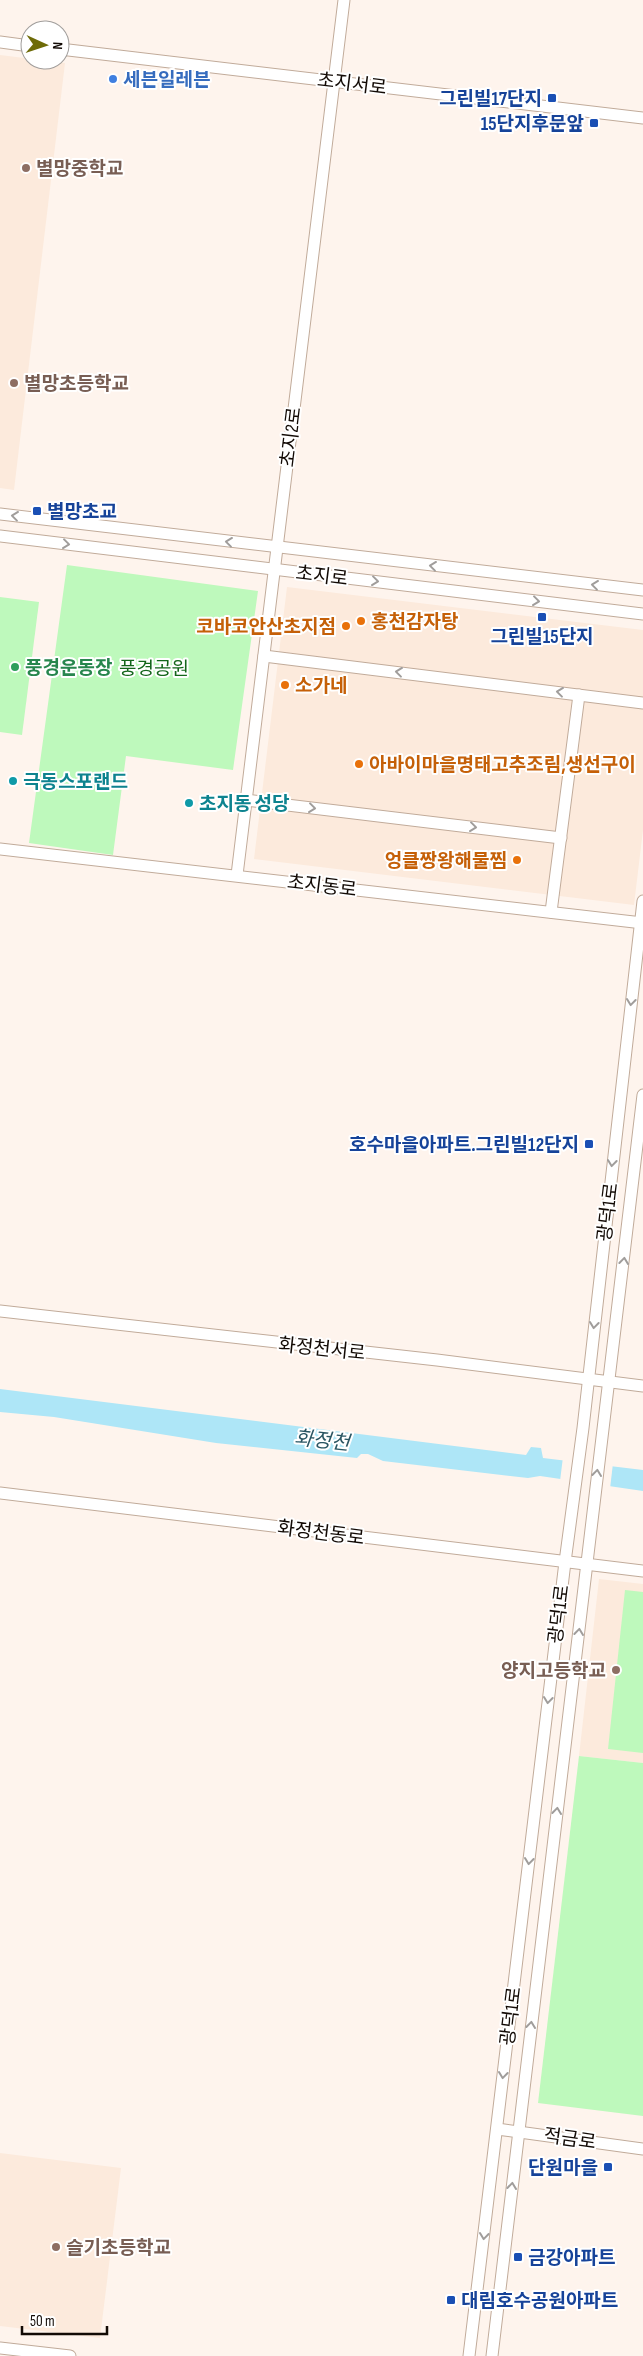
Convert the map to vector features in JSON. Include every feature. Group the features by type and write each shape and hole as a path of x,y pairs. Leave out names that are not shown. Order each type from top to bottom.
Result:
{"street":[{"name":"초지2로","path":"237,874 344,0"},
{"path":"0,42 20,45"},
{"name":"초지서로","path":"70,50 643,118"},
{"name":"초지로","path":"0,514 643,590"},
{"name":"초지로","path":"0,536 643,614"},
{"path":"264,656 643,703"},
{"path":"551,912 579,695"},
{"path":"246,800 561,838"},
{"name":"초지동로","path":"0,849 237,874 642,922"},
{"name":"광덕1로","path":"470,2356 565,1562 573,1513 643,901"},
{"name":"광덕1로","path":"492,2356 587,1564 591,1515 610,1382 643,1095"},
{"name":"화정천서로","path":"0,1311 437,1360 643,1386"},
{"name":"화정천동로","path":"0,1493 643,1571"},
{"name":"적금로","path":"497,2129 643,2149"},
{"path":"0,2348 70,2356"}],"shaded area":[{"name":"별망중학교","path":"0,55 20,57 20,70 64,70 14,490 0,488"},
{"path":"287,587 643,630 643,830 634,905 254,859"},
{"name":"양지고등학교","path":"599,1579 643,1584 643,1763 579,1756"},
{"name":"슬기초등학교","path":"0,2153 121,2168 100,2338 0,2326"}],"green space":[{"name":"풍경공원","path":"67,565 258,591 233,770 126,756 113,855 29,843"},
{"name":"풍경운동장","path":"0,597 39,602 22,735 0,732"},
{"path":"625,1590 643,1592 643,1753 608,1749"},
{"path":"579,1756 643,1763 643,2116 538,2103"}],"water":[{"name":"화정천","path":"0,1389 526,1455 531,1447 541,1448 543,1458 643,1470 643,1491 540,1476 528,1478 383,1461 368,1454 361,1454 357,1458 216,1443 54,1417 0,1412"}],"pier":[{"path":"563,1457 613,1463 610,1489 560,1481"}],"place":[{"name":"세븐일레븐","path":"113,79"},
{"name":"그린빌17단지","path":"552,98"},
{"name":"15단지후문앞","path":"594,123"},
{"name":"별망중학교","path":"26,168"},
{"name":"별망초등학교","path":"14,383"},
{"name":"별망초교","path":"37,511"},
{"name":"그린빌15단지","path":"542,617"},
{"name":"홍천감자탕","path":"361,621"},
{"name":"코바코안산초지점","path":"346,626"},
{"name":"풍경운동장","path":"15,667"},
{"name":"소가네","path":"285,685"},
{"name":"아바이마을명태고추조림,생선구이","path":"359,764"},
{"name":"극동스포랜드","path":"13,781"},
{"name":"초지동 성당","path":"189,803"},
{"name":"엉클짱왕해물찜","path":"517,860"},
{"name":"호수마을아파트.그린빌12단지","path":"589,1144"},
{"name":"양지고등학교","path":"616,1670"},
{"name":"단원마을","path":"608,2167"},
{"name":"슬기초등학교","path":"56,2247"},
{"name":"금강아파트","path":"518,2257"},
{"name":"대림호수공원아파트","path":"451,2300"}]}
